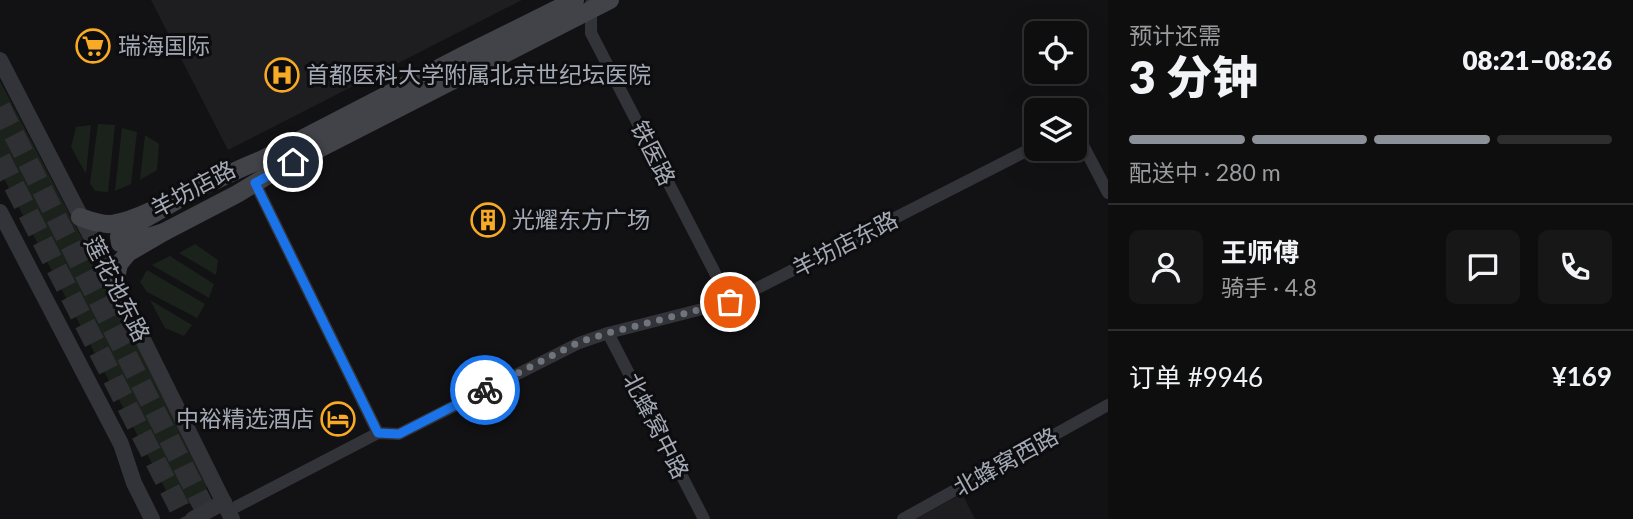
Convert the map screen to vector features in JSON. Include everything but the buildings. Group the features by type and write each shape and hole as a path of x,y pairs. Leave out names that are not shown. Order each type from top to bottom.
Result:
{"main road":[{"name":"羊坊店路","path":"87,220 110,224 176,201 575,0"},
{"name":"羊坊店路","path":"116,276 119,264 128,253 164,232 591,5 610,0"},
{"path":"164,232 125,244 120,243 119,237 136,224 176,201"}],"street":[{"name":"铁医路","path":"591,5 591,33 730,302"},
{"name":"莲花池东路","path":"0,60 116,276 228,511"},
{"name":"羊坊店东路","path":"228,511 378,433 399,434 579,342 730,302 1024,152"},
{"path":"1087,153 1108,193"},
{"path":"255,183 378,433"},
{"path":"0,212 159,519"},
{"name":"北蜂窝中路","path":"608,333 704,519"},
{"name":"北蜂窝西路","path":"903,519 1108,405"},
{"path":"121,444 134,483 152,519"},
{"path":"193,519 228,511"}],"shaded area":[{"name":"首都医科大学附属北京世纪坛医院","path":"151,0 522,0 228,150"},
{"path":"0,81 207,477 206,488 200,500 185,504 169,496 0,171"},
{"path":"98,124 115,125 108,192 95,191 90,183"},
{"path":"91,125 86,174 71,147 76,127"},
{"path":"122,128 137,132 131,184 115,191"},
{"path":"145,135 159,144 157,170 140,180"},
{"path":"195,244 218,260 216,275 179,253"},
{"path":"170,256 214,284 209,298 152,265"},
{"path":"147,270 205,304 197,318 147,292 140,282"},
{"path":"150,300 192,325 184,336 165,328"},
{"path":"962,494 975,519 915,519"}],"tunnel":[{"path":"0,107 210,519"},
{"path":"0,158 185,519"}],"way so far":[{"path":"485,390 579,342 730,302"}],"place":[{"name":"瑞海国际","path":"93,46"},
{"name":"首都医科大学附属北京世纪坛医院","path":"282,75"},
{"name":"光耀东方广场","path":"488,220"},
{"name":"中裕精选酒店","path":"338,419"}],"route":[{"path":"293,162 255,183 378,433 399,434 485,390"}]}
